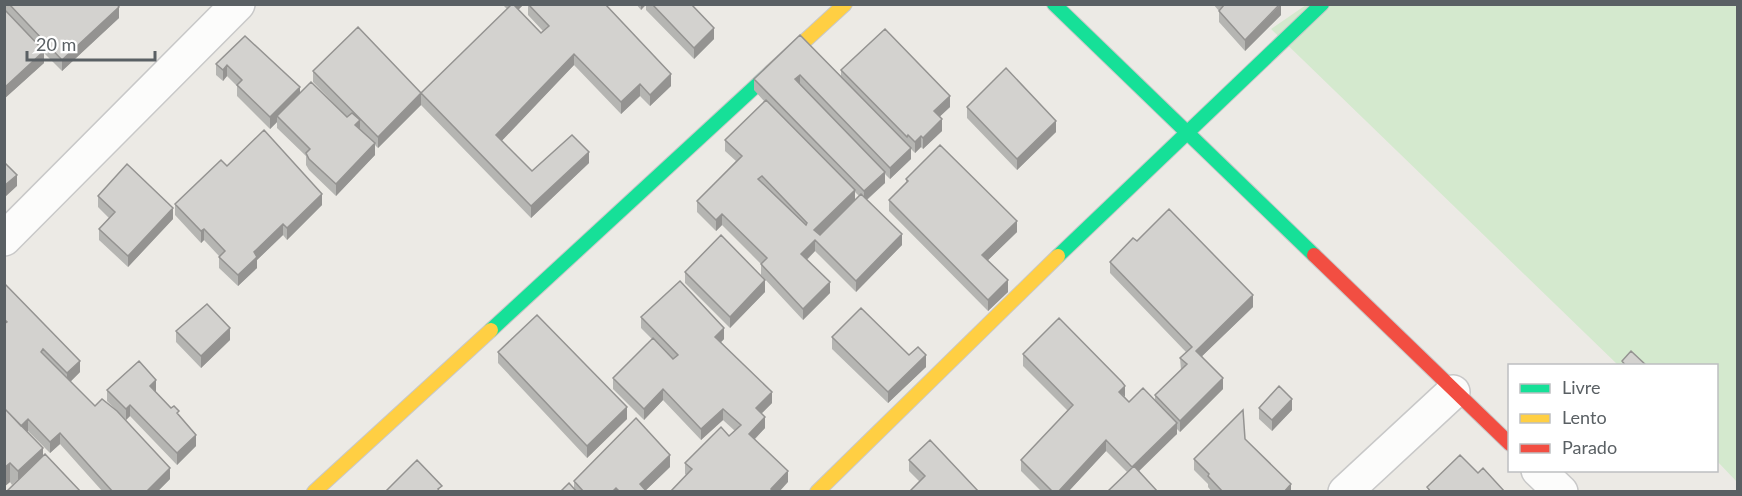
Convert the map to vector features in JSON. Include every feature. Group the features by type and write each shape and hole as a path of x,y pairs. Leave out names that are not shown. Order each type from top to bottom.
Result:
{"street":[{"path":"4,239 237,4"},
{"path":"314,492 845,4"},
{"path":"1054,4 1508,443"},
{"path":"817,492 1185,132 1322,4"},
{"path":"1345,492 1453,392"},
{"path":"1539,472 1561,492"}],"green space":[{"path":"1306,5 1737,5 1737,482 1718,462 1718,364 1617,364 1271,29"}],"building":[{"path":"9,4 117,4 119,7 62,60"},
{"path":"512,4 541,33 549,26 528,4 605,4 671,74 650,95 640,84 621,102 574,54 496,135 532,171 572,135 589,152 531,206 421,93"},
{"path":"652,4 691,4 714,28 694,48"},
{"path":"1224,4 1280,4 1245,40 1219,11"},
{"path":"4,9 44,51 4,88"},
{"path":"358,27 421,93 378,137 313,71"},
{"path":"885,29 950,96 934,111 942,119 923,138 921,136 915,142 908,135 907,137 841,70"},
{"path":"800,35 911,148 890,168 800,75 795,79 885,172 864,191 754,79"},
{"path":"245,36 300,87 270,117 237,85 242,80 227,65 223,70 216,64"},
{"path":"1006,68 1056,121 1017,159 967,107"},
{"path":"311,82 347,117 352,113 360,120 355,125 375,143 336,184 309,159 306,153 310,149 277,116"},
{"path":"766,100 855,190 814,230 820,235 861,194 902,234 856,281 815,240 801,254 830,282 803,309 761,264 767,258 722,214 716,220 697,201 742,156 725,140","holes":["762,176 807,223 806,225 758,179"]},
{"path":"264,130 322,194 287,228 283,224 254,252 257,257 238,275 219,257 225,251 204,229 201,231 175,204 221,160 227,166"},
{"path":"940,145 1017,221 982,255 1008,280 988,300 889,200 908,181 906,179"},
{"path":"4,162 17,175 4,186"},
{"path":"127,164 173,208 128,256 99,229 115,212 98,196"},
{"path":"1169,209 1253,295 1196,351 1223,378 1180,421 1155,395 1187,364 1180,358 1192,347 1110,262 1133,238 1137,241"},
{"path":"721,235 765,280 730,317 685,272"},
{"path":"680,281 724,328 715,337 772,392 756,408 765,417 749,434 788,471 771,489 772,492 670,492 692,469 685,463 721,427 729,436 741,425 723,409 701,429 663,389 644,409 613,378 653,338 673,359 678,355 641,317"},
{"path":"4,283 80,361 67,373 43,349 41,352 95,406 102,399 117,411 170,468 146,492 113,492 60,433 50,442 28,419 21,426 4,408 4,324 7,322 4,319"},
{"path":"207,304 230,328 201,356 176,331"},
{"path":"861,308 909,355 918,347 926,355 888,392 832,337"},
{"path":"537,315 627,407 587,446 498,352"},
{"path":"1059,318 1122,382 1125,386 1119,392 1129,402 1143,388 1177,423 1132,467 1106,440 1058,492 1053,492 1021,460 1073,405 1023,354"},
{"path":"1631,351 1645,364 1624,364 1622,361"},
{"path":"139,361 156,380 150,386 171,408 174,406 179,411 177,413 196,435 177,453 130,405 126,409 107,390"},
{"path":"1279,386 1292,399 1272,420 1259,408"},
{"path":"4,408 43,448 18,471 10,463 4,468"},
{"path":"1243,410 1245,439 1291,484 1284,492 1223,492 1194,459"},
{"path":"636,418 670,455 640,484 647,492 620,492 616,488 612,492 584,492 574,481"},
{"path":"930,440 979,492 909,492 925,476 909,460"},
{"path":"45,454 81,492 6,492"},
{"path":"1460,455 1478,473 1483,468 1505,492 1431,492 1427,487"},
{"path":"417,460 442,486 438,489 440,492 385,492"},
{"path":"1134,466 1158,492 1107,492"},
{"path":"569,483 577,492 560,492"}],"traffic: fast":[{"path":"1054,4 1314,255"},
{"path":"1058,256 1322,4"},
{"path":"491,330 771,72"}],"traffic: slow":[{"path":"771,72 845,4"},
{"path":"817,492 1058,256"},
{"path":"314,492 491,330"}],"traffic: jam":[{"path":"1314,255 1508,442"}]}
